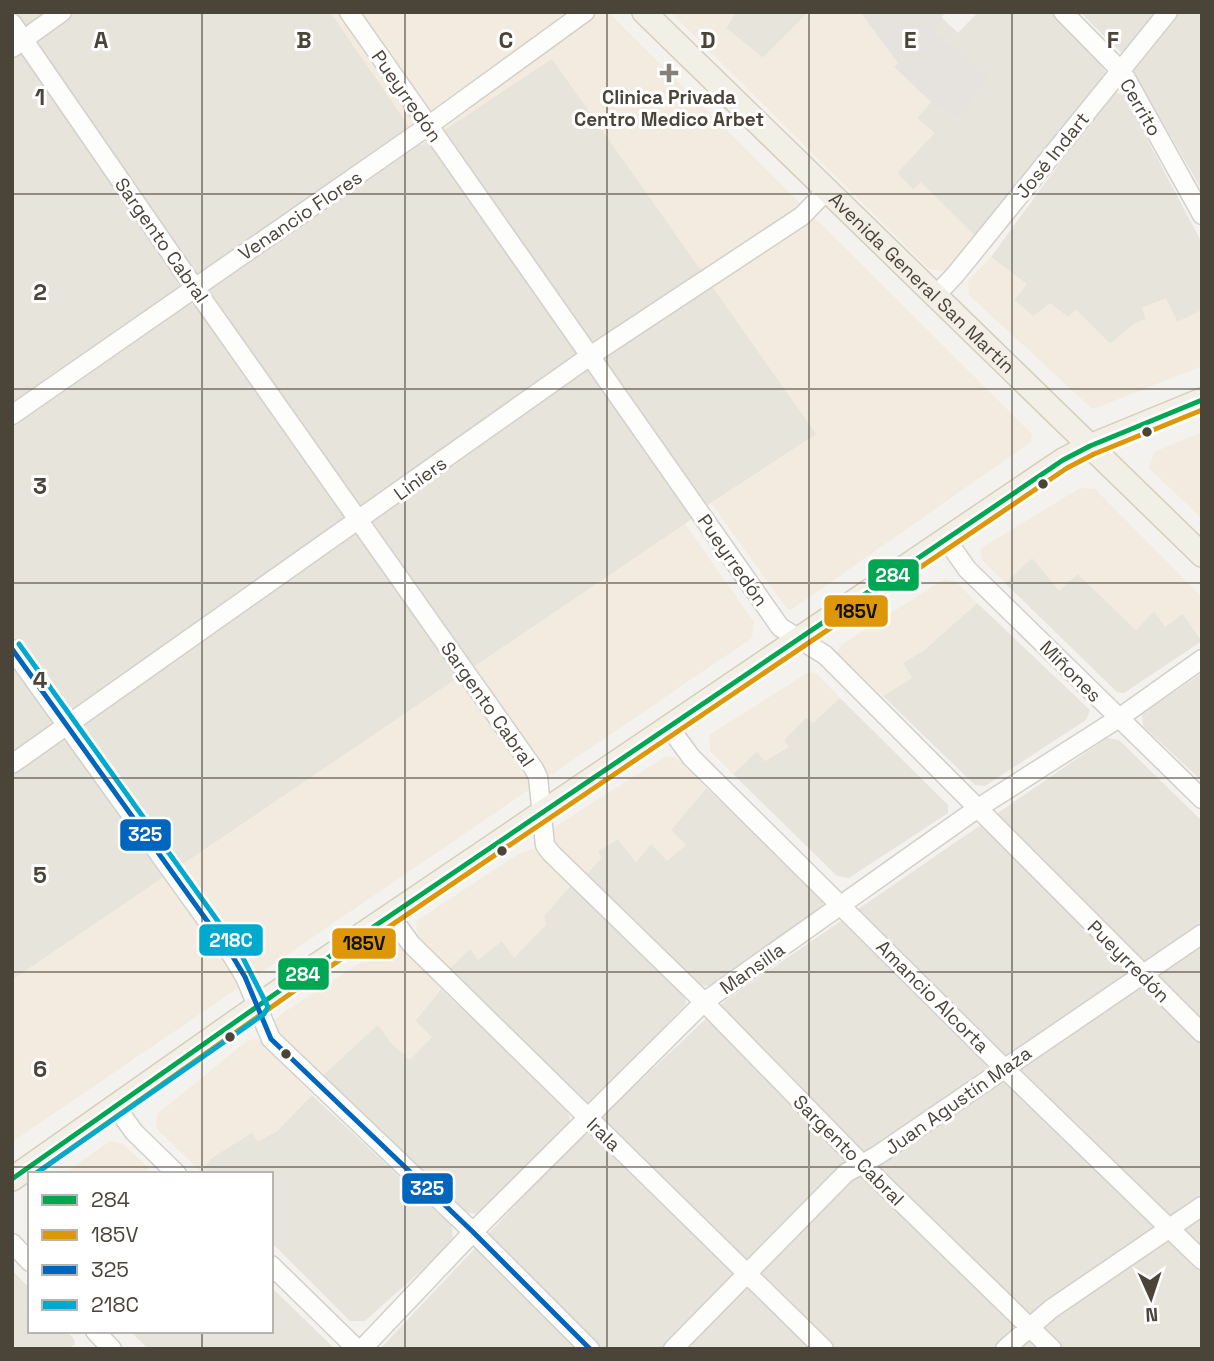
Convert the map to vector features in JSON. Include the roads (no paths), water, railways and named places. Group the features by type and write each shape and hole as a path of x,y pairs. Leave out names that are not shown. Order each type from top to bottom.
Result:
{"main road":[{"name":"Avenida General San Martín","path":"644,12 1202,555"},
{"path":"12,1179 390,915 1063,460 1090,446 1202,400"}],"street":[{"path":"18,43 62,12"},
{"name":"Pueyrredón","path":"349,12 780,627 825,655 1202,1032"},
{"name":"Venancio Flores","path":"12,415 428,127 585,12"},
{"name":"Cerrito","path":"1063,12 1120,70 1200,208"},
{"name":"José Indart","path":"935,296 955,275 1168,12"},
{"name":"Sargento Cabral","path":"12,23 18,43 360,520 534,769 538,777 545,845 551,853 704,1002 862,1164 1052,1349"},
{"name":"Liniers","path":"12,764 590,356 802,216 826,191"},
{"name":"Miñones","path":"946,539 967,569 1202,799"},
{"path":"12,649 233,957 259,1007 271,1039 473,1232 590,1349"},
{"name":"Mansilla","path":"360,1349 587,1117 704,1002 978,808 1119,718 1202,659"},
{"name":"Amancio Alcorta","path":"669,727 691,757 1202,1260"},
{"name":"Irala","path":"390,915 411,944 824,1349"},
{"name":"Juan Agustín Maza","path":"673,1349 846,1173 878,1155 1202,934"},
{"path":"116,1107 134,1132 175,1172"},
{"path":"1005,1349 1029,1326 1202,1206"},
{"path":"12,1243 28,1260"},
{"path":"273,1267 360,1349"}],"place":[{"name":"Clinica Privada Centro Medico Arbet","path":"669,73"}]}
